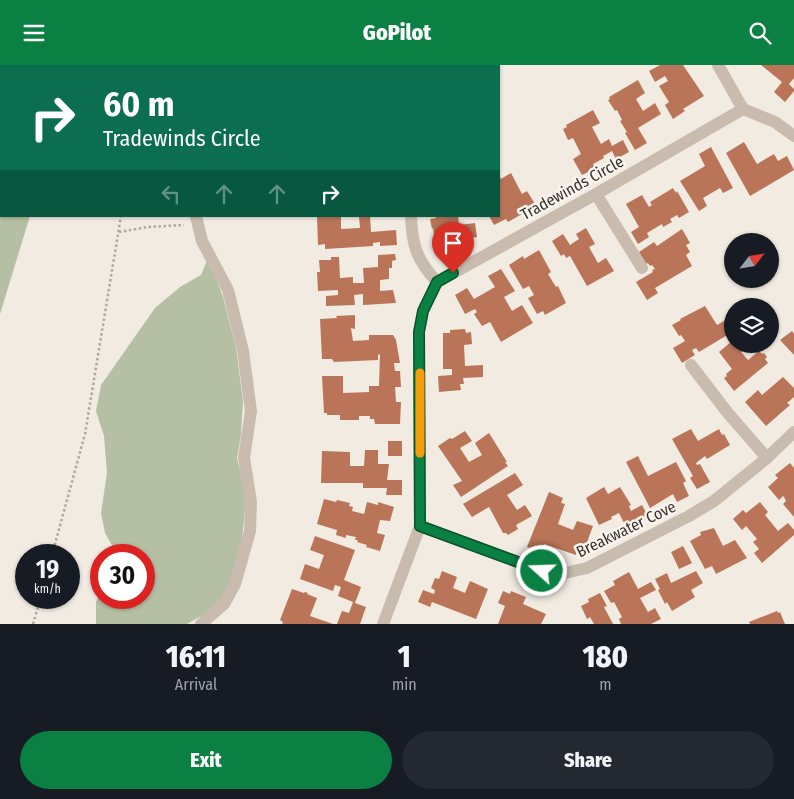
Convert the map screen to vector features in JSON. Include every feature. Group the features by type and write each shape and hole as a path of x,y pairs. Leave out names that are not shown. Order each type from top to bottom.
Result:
{"street":[{"path":"718,65 743,109 775,122 794,136"},
{"name":"Tradewinds Circle","path":"437,282 596,194 743,109"},
{"path":"596,194 642,268"},
{"path":"383,624 420,526 419,332 423,311 437,282 425,269 416,254 412,238 411,217"},
{"path":"198,222 202,241 228,290 243,351 252,411 244,458 251,502 250,531 235,584 224,605 201,624"},
{"path":"691,365 727,412 767,458"},
{"name":"Breakwater Cove","path":"420,526 542,571 565,573 587,568 689,516 714,501 767,458 794,432"}],"path":[{"path":"55,544 85,434 121,217"},
{"path":"119,232 198,222"},
{"path":"33,624 37,609"}],"green space":[{"path":"0,217 30,217 0,314"},
{"path":"208,258 223,297 236,348 243,401 241,435 237,458 246,497 241,551 230,587 213,609 187,624 96,624 96,609 155,609 155,544 111,544 105,533 101,513 107,473 104,436 96,411 101,385 155,308 180,287 201,275"}],"building":[{"path":"660,65 683,65 704,96 683,109 685,111 673,119 665,105 669,102 659,86 668,81 665,76 655,82 649,71"},
{"path":"761,65 794,65 794,78 789,84 794,91 785,102 774,92 782,82"},
{"path":"638,80 645,93 636,99 643,111 655,103 661,114 638,128 647,143 635,150 625,133 627,132 620,121 622,120 617,110 615,111 608,100 610,99 609,97"},
{"path":"593,110 600,123 592,127 601,144 609,139 612,146 623,140 629,152 616,159 612,151 593,164 596,168 582,175 573,159 581,154 573,138 568,140 563,129 567,127 566,125"},
{"path":"744,142 757,164 774,154 778,161 787,156 794,170 750,196 726,153"},
{"path":"711,147 733,188 723,193 720,188 703,198 707,206 699,211 680,181 705,166 699,154"},
{"path":"511,173 522,194 527,191 535,204 521,211 522,214 508,222 506,219 494,225 490,217 500,217 500,177 501,179"},
{"path":"673,188 676,193 677,191 689,212 679,218 677,215 670,219 672,222 663,227 662,224 647,233 649,237 638,244 631,232 639,227 626,204 642,195 649,207 652,205 650,202"},
{"path":"317,217 341,217 341,229 360,228 359,217 370,217 371,232 396,230 397,245 380,246 380,242 373,243 373,246 325,249 325,244 318,245"},
{"path":"458,217 459,225 475,223 477,237 454,238 455,243 441,245 441,240 435,241 430,219"},
{"path":"586,228 595,244 589,247 598,263 606,258 614,271 587,286 570,256 566,258 564,254 561,256 552,241 563,234 570,245 579,239 576,234"},
{"path":"682,229 690,243 686,245 690,252 686,255 692,266 655,288 658,293 647,300 636,282 655,269 652,265 646,264 639,252 654,242 657,246"},
{"path":"539,250 551,272 548,274 556,287 558,286 566,303 545,315 543,311 537,314 528,298 534,295 529,286 523,289 509,265 523,256 524,259"},
{"path":"395,254 396,260 392,261 392,268 389,268 389,279 380,280 380,291 393,290 396,303 363,305 363,294 354,295 355,305 326,306 326,296 338,295 338,290 318,291 317,272 320,272 319,260 331,260 331,257 339,257 340,278 353,277 353,283 364,283 363,268 378,267 378,255"},
{"path":"501,269 515,291 504,297 512,311 522,305 533,323 501,342 490,322 482,326 474,314 477,312 475,309 465,314 455,295 467,288 474,299 495,287 488,276"},
{"path":"705,306 717,325 724,321 724,337 699,352 696,348 692,350 695,355 682,363 673,348 685,341 681,335 679,336 672,325"},
{"path":"355,315 355,329 351,328 353,341 369,340 369,335 393,335 396,340 400,363 394,363 395,371 400,371 401,387 395,387 396,402 401,402 400,424 375,424 374,419 370,419 370,416 359,416 359,420 340,420 340,415 327,415 327,413 324,413 322,376 343,376 343,393 369,392 369,386 379,386 380,354 378,355 378,360 334,362 332,359 322,359 320,319"},
{"path":"465,329 466,333 471,332 472,344 464,345 465,366 483,365 483,377 463,378 464,384 460,384 461,390 439,392 438,376 452,375 452,369 443,369 443,333 450,333 450,330"},
{"path":"792,331 794,334 794,355 780,340"},
{"path":"724,348 724,353 742,353 748,360 757,353 764,353 768,363 734,391 724,378 732,369 719,352"},
{"path":"783,377 794,388 794,397 787,403 790,405 766,426 745,402 758,390 762,395"},
{"path":"691,429 698,441 719,429 730,445 707,459 705,456 696,463 697,465 700,464 710,482 697,489 690,478 693,476 672,439"},
{"path":"465,431 472,441 460,448 469,462 482,455 475,443 489,433 508,466 461,497 453,485 462,481 438,446"},
{"path":"388,441 402,441 402,456 388,456"},
{"path":"365,450 378,450 378,464 389,464 387,480 402,480 402,495 386,495 387,488 363,488 363,483 321,483 322,451 350,452 350,466 364,466"},
{"path":"638,456 648,476 676,462 686,481 683,483 689,496 677,502 673,494 650,508 626,462"},
{"path":"790,463 794,468 794,517 783,504 786,501 784,497 779,500 768,487 778,478 775,475"},
{"path":"515,473 523,485 507,495 517,510 525,505 532,516 516,525 518,529 508,535 503,533 489,507 472,517 463,504"},
{"path":"604,487 608,494 620,487 631,505 629,506 631,511 642,505 649,518 627,529 619,513 611,517 612,519 599,525 586,498"},
{"path":"549,492 563,498 561,503 565,504 558,524 573,530 577,521 593,526 583,553 577,551 576,555 544,544 542,552 527,547"},
{"path":"324,499 350,503 349,506 353,507 352,511 364,514 367,502 378,505 378,502 394,507 390,521 380,520 377,533 385,535 380,551 357,542 358,540 355,540 356,537 346,535 346,538 336,535 337,530 317,524"},
{"path":"760,502 768,512 765,515 778,531 788,523 794,530 794,535 762,563 754,553 759,549 753,542 757,539 746,526 742,530 733,519 743,510 746,513"},
{"path":"714,528 723,546 735,540 747,558 716,574 712,566 705,569 690,541 701,535 700,532"},
{"path":"315,536 355,550 344,580 361,587 355,603 366,607 360,624 337,624 342,611 349,613 353,602 338,596 341,587 335,585 333,591 300,579 305,564 319,569 324,555 310,550"},
{"path":"683,546 692,563 679,569 671,552"},
{"path":"442,571 457,577 453,588 465,593 470,581 488,589 476,619 432,602 430,607 418,602 423,590 434,594 435,590 431,588 435,578 439,579"},
{"path":"696,571 703,583 691,590 695,597 672,611 667,602 665,604 655,579 667,573 671,583"},
{"path":"629,572 638,589 651,582 656,590 640,598 648,612 655,608 661,619 651,624 621,624 619,619 622,617 614,602 611,603 604,591 615,585 613,581"},
{"path":"292,589 308,593 317,598 310,616 333,624 282,624 283,622 280,620"},
{"path":"503,591 510,594 511,591 526,597 523,604 546,614 541,624 498,624 505,606 498,603"},
{"path":"600,593 607,606 604,607 613,624 594,624 590,617 587,619 581,606 589,602 588,599"},
{"path":"777,611 778,613 780,612 785,624 750,624 749,622"}],"slow traffic":[{"path":"420,373 420,453"}],"route":[{"path":"453,273 437,282 423,311 419,332 420,526 542,571"}]}
